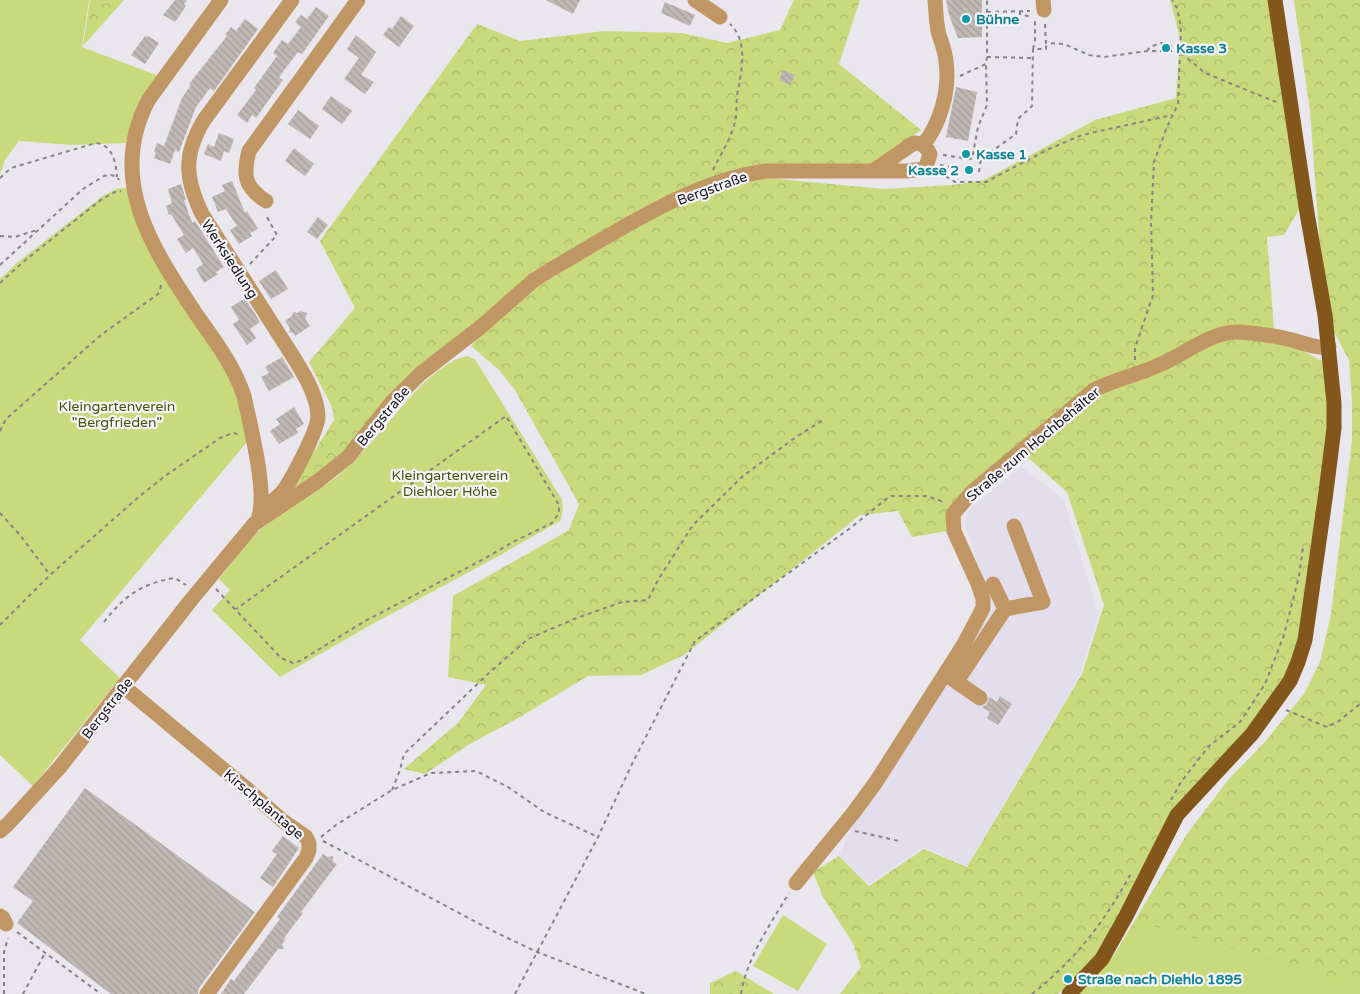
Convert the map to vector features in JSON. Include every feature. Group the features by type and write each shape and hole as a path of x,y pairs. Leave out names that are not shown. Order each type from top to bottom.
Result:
{"main road":[{"path":"1069,994 1102,959 1177,816 1252,734 1290,681 1305,640 1334,428 1334,404 1329,347 1275,0"}],"street":[{"path":"221,0 149,99 142,113 137,126 132,152 129,191 156,249 236,374 244,396 261,495 262,503 256,520"},
{"name":"Werksiedlung","path":"256,520 284,490 314,434 318,414 312,390 303,373 206,222 189,180 188,159 196,134 204,120 292,0"},
{"path":"266,202 253,193 248,184 246,173 249,150 358,0"},
{"path":"695,0 720,17"},
{"path":"927,156 930,135 935,127 946,85 947,64 937,26 935,0"},
{"path":"873,171 914,143 927,156"},
{"name":"Bergstraße","path":"0,831 60,767 256,520 318,481 348,457 392,402 420,374 550,270 667,204 707,187 747,174 768,171 916,171 923,169 927,156"},
{"name":"Straße zum Hochbehälter","path":"796,883 876,782 951,678 964,644 983,608 978,584 954,531 953,514 972,492 1094,390 1157,366 1219,336 1237,332 1291,340 1317,348 1329,347"},
{"path":"980,698 951,678 1005,608 1043,602 1014,526"},
{"path":"993,584 1005,608"},
{"name":"Kirschplantage","path":"123,686 247,789 282,821 306,836 309,843 306,858 207,994"}],"path":[{"path":"968,158 972,159 978,126 986,105 987,0"},
{"path":"1136,374 1135,348 1154,295 1151,223 1154,162 1178,104 1182,27 1177,8 1172,0"},
{"path":"987,12 1020,11 1043,5 1046,49 1033,49"},
{"path":"970,170 979,171 981,159 1016,134 1018,119 1032,106 1032,58 1035,40 1035,17 1020,14 1020,11"},
{"path":"712,172 732,131 736,117 738,90 742,77 741,43 738,34 728,22 720,17"},
{"path":"1046,43 1064,44 1089,55 1104,56 1147,51 1180,51"},
{"path":"1147,51 1150,47 1161,43 1174,47 1205,72 1279,104 1277,94"},
{"path":"987,56 1032,58"},
{"path":"946,85 986,64"},
{"path":"927,156 955,182 986,182 1082,134 1172,115"},
{"path":"0,178 11,168 96,143 106,146 114,157 117,177"},
{"path":"927,156 963,158"},
{"path":"927,156 967,170"},
{"path":"0,265 83,189 96,180 111,175 117,177 129,191"},
{"path":"0,283 23,262 102,199 115,192 129,191"},
{"path":"240,274 277,235 267,218 266,202"},
{"path":"0,236 15,237 39,229"},
{"path":"0,431 6,419 80,352 158,294 160,283"},
{"path":"224,598 281,658 293,662 300,661 374,616 552,523 560,513 559,505 506,416 236,609"},
{"path":"392,790 404,754 489,673 528,639 574,619 622,602 648,600 658,580 693,525 743,476 796,437 823,420"},
{"path":"0,625 50,575 165,476 220,438 233,433 253,443"},
{"path":"515,994 598,837 632,764 695,641 849,529 890,496 927,496 958,507"},
{"path":"0,514 20,535 50,575"},
{"path":"1168,806 1181,782 1210,746 1240,722 1265,684 1284,635 1299,576 1303,548"},
{"path":"104,622 114,608 128,596 143,586 161,580 175,578 186,584 191,600"},
{"path":"1273,705 1327,727 1339,721 1360,704"},
{"path":"309,843 324,836 336,825 392,790 431,773 476,772 508,787 544,812 598,837"},
{"path":"843,825 856,831 899,841"},
{"path":"309,843 324,841 495,932 537,952 646,994"},
{"path":"1032,994 1045,984 1084,945 1113,907 1131,873"},
{"path":"741,994 748,966 754,953 796,883"},
{"path":"6,923 101,994"},
{"path":"4,994 6,923"},
{"path":"23,994 45,953"}],"shaded area":[{"path":"1021,467 1063,498 1099,615 1080,675 967,866 924,847 869,884 839,855 857,816 993,608 964,522 969,509"}],"green space":[{"path":"0,0 89,0 82,47 159,76 133,117 126,143 73,145 19,141 5,160 0,174"},
{"path":"90,0 124,0 83,46"},
{"path":"794,0 860,0 839,64 921,130 871,167 757,177 884,189 953,185 984,180 1095,120 1176,98 1180,38 1170,0 1273,0 1302,205 1284,235 1267,237 1274,330 1293,346 1332,366 1335,399 1305,656 1175,825 1099,955 1058,994 840,994 861,967 853,943 823,897 813,872 839,856 869,886 924,849 967,867 1082,674 1104,605 1067,492 1017,448 960,495 946,513 947,531 912,537 898,511 860,515 684,655 641,675 588,676 520,717 468,745 425,774 404,769 458,723 486,685 448,677 453,596 569,530 579,504 515,390 499,370 471,346 484,330 534,289 670,209 754,177 753,167 548,264 345,453 295,490 292,486 334,420 332,407 309,362 355,308 320,241 477,24 520,41 604,31 682,33 727,43 780,30"},
{"path":"1294,0 1360,0 1360,994 1079,994 1114,955 1187,834 1228,780 1264,743 1304,694 1320,662 1331,614 1352,441 1352,402 1349,360 1325,315 1310,111"},
{"name":"Kleingartenverein \"Bergfrieden\"","path":"129,187 227,368 239,398 248,441 80,640 120,678 33,786 0,755 0,279 18,262 104,195 116,189"},
{"name":"Kleingartenverein Diehloer Höhe","path":"467,356 475,359 561,498 563,510 560,521 280,677 212,610 230,590 219,579 255,534 338,475 369,445 426,381 453,361"},
{"path":"783,915 827,944 798,991 753,966"},
{"path":"1139,922 1360,986 1360,994 1081,994 1110,965"},
{"path":"736,971 774,994 710,994 710,983"}],"building":[{"path":"175,0 187,0 184,4 186,6 175,22 163,15"},
{"path":"546,0 580,0 573,14"},
{"name":"Bühne","path":"946,0 982,0 982,37 958,38 949,15"},
{"path":"665,2 695,15 690,26 661,13"},
{"path":"316,7 329,16 302,54 298,52 279,77 283,80 256,118 252,115 247,123 237,115 256,90 254,88 277,56 273,53 282,40 288,44 301,27 295,22 301,15 307,19"},
{"path":"401,16 414,26 399,47 383,35 389,27 392,29"},
{"path":"245,19 258,29 214,91 210,88 196,107 179,152 175,150 170,164 154,158 157,143 164,146 182,98 191,85 189,84 227,36 225,35 231,27 236,31"},
{"path":"356,35 376,52 361,75 374,82 365,94 344,79 359,58 347,49"},
{"path":"145,36 159,43 145,64 131,55"},
{"path":"783,70 795,75 790,85 779,80"},
{"path":"956,87 977,92 968,141 946,137"},
{"path":"331,96 352,111 342,124 322,109"},
{"path":"298,110 319,126 310,139 288,124"},
{"path":"219,133 234,139 229,153 224,151 221,161 204,154 208,144 214,147"},
{"path":"294,148 314,164 305,176 285,161"},
{"path":"232,181 245,213 247,211 258,229 250,233 252,236 239,244 230,230 237,226 226,209 218,212 212,197 225,191 222,185"},
{"path":"181,184 192,223 195,221 224,267 216,272 218,274 204,283 196,269 203,264 193,248 186,253 177,239 184,235 171,214 169,215 166,206 172,203 168,189"},
{"path":"318,217 328,225 317,239 307,232"},
{"path":"276,270 288,289 271,299 259,281"},
{"path":"245,298 260,322 250,329 256,338 247,345 233,324 239,320 231,307"},
{"path":"300,311 307,313 305,319 310,326 295,336 289,332 290,328 285,321 292,316 293,312 298,313"},
{"path":"282,357 294,377 269,391 261,377 269,373 265,367"},
{"path":"294,407 304,424 296,429 298,433 279,444 270,431 280,424 276,419"},
{"path":"1000,696 1012,704 998,725 987,718 990,712 982,707 987,704 989,697 997,702"},
{"path":"85,788 255,912 199,988 198,994 111,994 17,923 33,901 13,887"},
{"path":"283,836 299,848 273,887 260,878 277,854 272,851"},
{"path":"323,854 328,857 333,856 333,861 337,864 284,938 285,940 282,944 284,949 278,949 244,994 221,994 231,979 234,981 280,919 277,917"}],"place":[{"name":"Bühne","path":"966,19"},
{"name":"Kasse 3","path":"1166,48"},
{"name":"Kasse 1","path":"966,154"},
{"name":"Kasse 2","path":"969,170"},
{"name":"Straße nach Diehlo 1895","path":"1068,979"}]}
